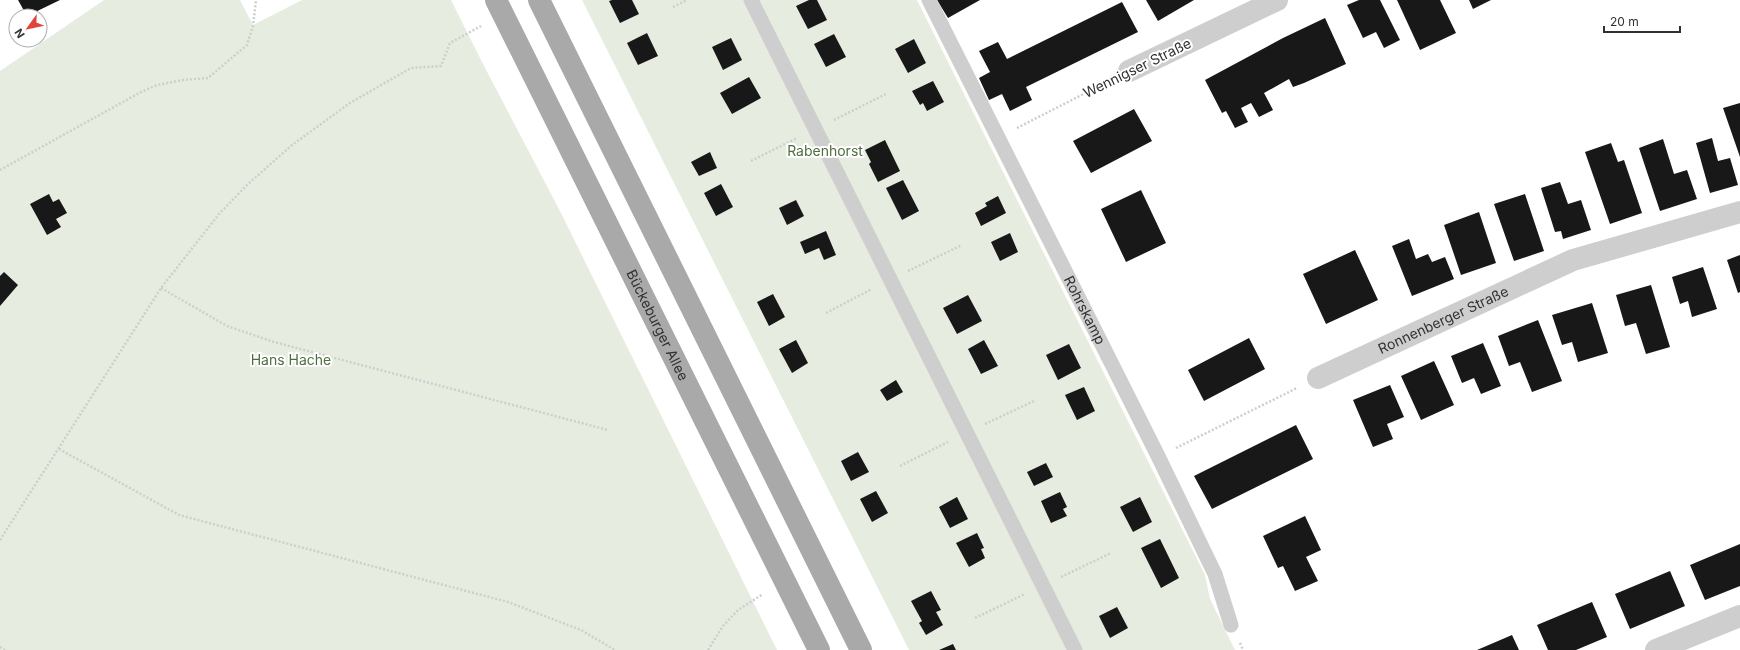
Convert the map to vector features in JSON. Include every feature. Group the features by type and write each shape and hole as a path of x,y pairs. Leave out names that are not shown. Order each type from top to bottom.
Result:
{"main road":[{"name":"Bückeburger Allee","path":"496,0 819,650"},
{"path":"539,0 861,650"}],"street":[{"name":"Wennigser Straße","path":"1130,71 1277,0"},
{"name":"Ronnenberger Straße","path":"1318,378 1573,260 1740,212"},
{"path":"1656,650 1740,616"}],"lane":[{"path":"751,0 1075,650"},
{"name":"Rohrskamp","path":"929,0 1158,456 1215,574 1231,625"}],"path":[{"path":"0,170 157,84 208,78 247,45 253,26 256,0"},
{"path":"673,7 687,0"},
{"path":"0,540 161,288 218,214 247,185 292,145 350,103 411,68 441,66 450,43 482,26"},
{"name":"Wennigser Straße","path":"998,137 1130,71"},
{"path":"161,288 227,326 274,342 608,430"},
{"path":"1158,456 1318,378"},
{"path":"59,449 179,515 508,602 581,630 615,650"},
{"path":"708,650 723,626 738,610 763,594"},
{"path":"0,647 5,650"}],"green space":[{"name":"Hans Hache","path":"104,0 240,0 253,25 302,0 451,0 560,211 777,650 0,650 0,71 34,48 48,48 48,38"},
{"name":"Rabenhorst","path":"582,0 917,0 1205,575 1210,599 1235,650 909,650"}],"building":[{"path":"18,0 60,0 44,8 22,8"},
{"path":"632,0 639,14 620,23 609,1"},
{"path":"809,0 817,0 827,20 808,29 796,6"},
{"path":"937,0 980,0 948,18"},
{"path":"1146,0 1194,0 1158,21"},
{"path":"1359,0 1380,0 1400,40 1384,48 1376,32 1363,38 1347,5"},
{"path":"1397,0 1440,0 1456,33 1420,50"},
{"path":"1469,0 1491,0 1473,9"},
{"path":"1122,2 1138,32 1026,87 1032,100 1010,111 1002,94 989,100 979,78 990,72 979,51 998,42 1007,59"},
{"path":"1325,18 1346,64 1293,87 1289,79 1264,93 1273,110 1259,117 1251,103 1241,108 1248,122 1235,128 1226,111 1222,113 1205,80 1283,38"},
{"path":"647,33 658,56 638,65 627,43"},
{"path":"834,34 846,57 826,67 814,44"},
{"path":"731,38 742,60 723,70 712,47"},
{"path":"914,39 926,63 908,73 895,49"},
{"path":"749,77 761,98 732,114 720,93"},
{"path":"933,81 944,102 927,111 923,103 920,105 912,91"},
{"path":"1740,103 1740,157 1723,108"},
{"path":"1134,109 1152,141 1091,173 1073,141"},
{"path":"1712,138 1718,161 1730,158 1738,185 1710,193 1696,143"},
{"path":"1663,139 1674,174 1687,170 1697,199 1660,211 1639,148"},
{"path":"885,140 900,171 878,182 869,164 871,162 865,150"},
{"path":"1611,143 1618,162 1624,160 1642,213 1610,224 1585,152"},
{"path":"710,152 717,168 699,176 691,162"},
{"path":"903,180 919,211 902,220 886,188"},
{"path":"1560,182 1568,204 1581,200 1591,230 1563,239 1561,231 1555,232 1541,188"},
{"path":"721,184 733,207 716,216 704,193"},
{"path":"1141,190 1166,243 1126,262 1101,209"},
{"path":"49,194 53,202 59,199 67,213 56,219 61,227 47,235 30,204"},
{"path":"1525,194 1544,251 1514,261 1494,204"},
{"path":"998,196 1006,213 981,226 975,213 987,206 985,203"},
{"path":"796,200 804,216 787,225 779,208"},
{"path":"1479,212 1496,263 1461,275 1444,225"},
{"path":"826,231 836,255 824,260 819,248 805,254 800,242"},
{"path":"1010,233 1018,252 1000,261 991,242"},
{"path":"1409,239 1416,259 1428,254 1432,262 1445,257 1454,279 1412,296 1392,246"},
{"path":"1355,250 1378,300 1326,324 1303,274"},
{"path":"1740,255 1740,292 1738,293 1727,260"},
{"path":"1703,267 1717,309 1692,317 1688,301 1680,304 1672,277"},
{"path":"4,272 18,285 0,306 0,276"},
{"path":"1651,285 1670,347 1646,354 1636,323 1625,326 1616,295"},
{"path":"773,294 785,317 769,326 757,302"},
{"path":"968,295 982,321 957,334 943,308"},
{"path":"1592,303 1608,353 1578,362 1572,342 1562,345 1552,315"},
{"path":"1538,320 1562,381 1532,392 1520,362 1509,366 1498,336"},
{"path":"1249,338 1265,369 1204,401 1188,370"},
{"path":"796,340 808,363 792,373 779,349"},
{"path":"984,340 998,366 981,374 968,349"},
{"path":"1483,343 1501,386 1481,394 1474,378 1462,383 1451,356"},
{"path":"1069,344 1081,368 1058,380 1046,355"},
{"path":"1434,361 1454,405 1421,420 1401,376"},
{"path":"896,380 903,392 887,401 880,390"},
{"path":"1390,385 1404,417 1387,424 1393,439 1373,447 1353,400"},
{"path":"1084,387 1095,411 1077,420 1065,395"},
{"path":"1296,425 1313,459 1212,509 1194,476"},
{"path":"858,452 869,472 851,481 841,461"},
{"path":"1046,463 1053,477 1034,486 1027,472"},
{"path":"876,491 888,513 872,522 860,499"},
{"path":"1060,492 1067,507 1063,509 1067,516 1051,523 1041,501"},
{"path":"957,497 968,519 950,528 939,507"},
{"path":"1140,497 1152,522 1133,532 1120,507"},
{"path":"1305,516 1321,550 1306,557 1318,581 1295,591 1283,566 1278,568 1263,536"},
{"path":"977,533 984,548 981,549 985,558 969,567 956,543"},
{"path":"1160,539 1179,578 1161,588 1141,548"},
{"path":"1740,544 1740,586 1705,600 1690,565"},
{"path":"1670,571 1685,606 1630,629 1615,594"},
{"path":"931,591 941,610 936,612 943,625 926,635 919,623 922,621 911,601"},
{"path":"1592,602 1607,637 1576,650 1548,650 1537,625"},
{"path":"1117,607 1128,628 1110,638 1099,616"},
{"path":"1512,635 1519,650 1477,650"},
{"path":"953,644 956,650 939,650"}]}
